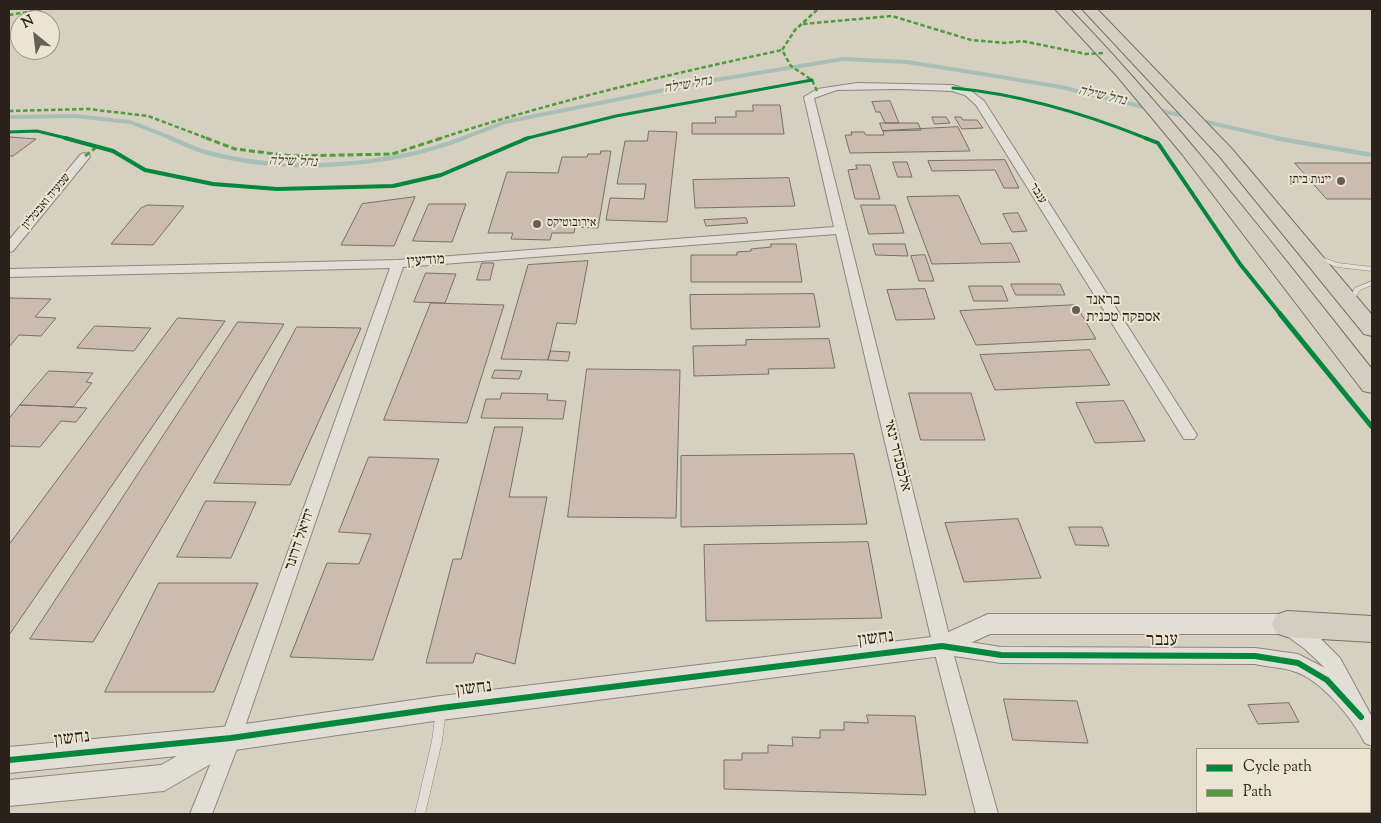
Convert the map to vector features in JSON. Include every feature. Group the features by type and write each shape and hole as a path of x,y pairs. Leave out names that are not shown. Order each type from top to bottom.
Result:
{"highway":[{"path":"1062,9 1123,73 1188,150 1372,385"},
{"path":"1090,9 1226,153 1372,329"},
{"path":"1287,624 1372,629"}],"street":[{"name":"ענבר","path":"809,97 816,92 837,86 954,88 968,93 980,103 1188,435"},
{"name":"אלכסנדר ינאי","path":"809,97 942,646 987,814"},
{"name":"שמעיה ואבטליון","path":"9,248 86,156"},
{"name":"מודיעין","path":"9,274 398,264 842,230"},
{"name":"יחיאל דרזנר","path":"201,814 232,738 398,264"},
{"name":"ענבר","path":"942,646 988,624 1287,624"},
{"path":"1287,624 1312,643 1333,664 1372,736"},
{"name":"ענבר","path":"942,646 1001,654 1255,656 1298,664 1327,680 1361,717"},
{"name":"נחשון","path":"9,760 232,738 441,708 942,646"},
{"name":"נחשון","path":"9,793 164,778 232,738"}],"lane":[{"path":"1311,255 1337,265 1372,269"},
{"path":"1350,302 1357,289 1372,283"},
{"path":"420,814 437,741 441,708"}],"building":[{"path":"890,101 899,123 885,123 880,112 876,112 872,102"},
{"path":"753,105 780,105 784,134 692,134 692,123 716,123 715,117 736,117 736,111 753,111"},
{"path":"932,117 946,117 950,123 935,124"},
{"path":"955,117 961,117 963,120 977,120 983,128 962,129"},
{"path":"880,123 918,123 921,130 883,131"},
{"path":"958,127 970,151 850,153 845,135 852,135 851,132 864,132 866,135 884,135 883,131"},
{"path":"649,131 677,132 667,222 606,220 610,198 644,199 646,184 617,184 625,141 647,141"},
{"path":"9,137 36,139 13,156 9,156"},
{"path":"601,151 611,151 598,228 575,227 574,233 552,233 550,240 511,239 513,233 488,233 507,172 558,173 562,157 587,157 588,154 600,154"},
{"path":"1005,160 1019,188 1004,188 995,170 932,171 928,161"},
{"path":"893,162 907,162 912,177 898,177"},
{"name":"יינות ביתן","path":"1295,163 1372,163 1372,199 1327,199"},
{"path":"856,165 870,165 880,199 855,199 848,170 857,169"},
{"path":"789,178 795,206 695,208 693,180"},
{"path":"959,196 981,244 1011,243 1020,262 932,264 907,197"},
{"path":"415,197 394,246 341,245 362,204"},
{"path":"429,204 466,204 452,242 413,241"},
{"path":"148,205 184,206 153,245 111,244 141,208"},
{"path":"861,205 895,205 904,233 869,234"},
{"path":"1018,213 1027,231 1012,232 1003,214"},
{"path":"746,218 748,223 706,226 704,220"},
{"path":"771,244 796,244 802,282 691,282 691,255 737,255 737,252 771,247"},
{"path":"873,244 905,244 908,256 876,255"},
{"path":"925,255 934,281 919,281 911,256"},
{"path":"588,261 576,324 557,323 548,360 501,359 528,265"},
{"path":"482,263 494,263 490,280 477,280"},
{"path":"426,273 456,274 445,303 414,302"},
{"path":"1011,284 1060,284 1065,295 1016,295"},
{"path":"969,286 1002,286 1008,301 974,301"},
{"path":"925,289 935,319 896,320 887,290"},
{"path":"814,294 820,327 691,329 690,295"},
{"path":"10,298 51,299 35,317 56,318 41,336 19,335 9,347"},
{"path":"431,303 504,305 467,423 384,420"},
{"path":"1076,305 1096,339 976,345 960,311"},
{"path":"178,318 225,321 9,635 9,545"},
{"path":"238,322 284,324 93,642 30,639"},
{"path":"95,326 151,328 134,351 77,348"},
{"path":"297,327 361,328 290,485 214,483"},
{"path":"829,339 835,368 768,369 769,374 694,376 693,346 746,345 746,340"},
{"path":"1090,350 1110,385 995,390 980,355"},
{"path":"551,351 570,352 568,361 548,360"},
{"path":"587,369 680,370 676,518 568,517"},
{"path":"495,370 522,371 519,379 492,378"},
{"path":"49,371 93,373 86,382 92,383 73,407 20,405"},
{"path":"502,393 548,394 547,400 566,401 563,419 481,418 486,399 500,399"},
{"path":"909,393 971,393 985,440 921,440"},
{"path":"1124,401 1145,441 1095,443 1076,403"},
{"path":"20,405 87,408 76,422 61,421 40,447 9,446 9,419"},
{"path":"495,427 523,427 509,497 547,497 515,664 476,653 473,663 426,663 453,559 461,559"},
{"path":"854,454 867,524 681,527 681,456"},
{"path":"369,457 439,459 373,660 290,657 327,563 359,564 371,534 339,532"},
{"path":"206,501 256,502 231,558 177,557"},
{"path":"1018,519 1041,578 964,582 945,523"},
{"path":"1069,527 1102,527 1109,546 1076,545"},
{"path":"868,542 882,618 706,621 704,545"},
{"path":"159,583 258,583 214,692 105,692"},
{"path":"1004,699 1077,701 1088,743 1013,740"},
{"path":"1289,703 1299,722 1258,724 1248,705"},
{"path":"867,715 915,716 926,795 724,789 724,760 742,760 742,753 768,753 768,745 793,746 792,737 820,738 820,730 844,730 844,722 868,723"}],"waterway":[{"name":"נחל שילה","path":"461,139 505,122 709,81 843,59 907,62 983,74 1061,87 1148,108"},
{"name":"נחל שילה","path":"1157,110 1189,117"},
{"name":"נחל שילה","path":"9,117 75,116 130,122 174,139"},
{"name":"נחל שילה","path":"1198,120 1281,139"},
{"name":"נחל שילה","path":"170,138 204,152 239,160 271,164 304,165 338,164 403,156 464,138"},
{"name":"נחל שילה","path":"1275,138 1372,155"}],"marked path":[{"path":"9,15 44,9"},
{"path":"817,91 812,80 791,66 782,50 795,30 818,9"},
{"path":"803,24 892,16 971,40 1006,43 1022,41 1086,54 1104,53"},
{"path":"9,111 88,109 148,116 235,149 292,156 392,154 518,113 656,77 782,50"},
{"path":"85,156 98,146"}],"cycle path":[{"path":"9,132 37,131 98,146 113,151 145,170 213,184 277,189 393,186 441,175 527,138 616,116 812,80"},
{"path":"953,88 997,92 1109,123 1158,143 1240,264 1372,427"},
{"path":"9,760 231,738 441,708 942,646 1001,655 1255,656 1298,663 1327,680 1361,717"}],"place":[{"name":"יינות ביתן","path":"1341,181"},
{"name":"אירובוטיקס","path":"537,224"},
{"name":"בראנד אספקה טכנית","path":"1076,310"}]}
